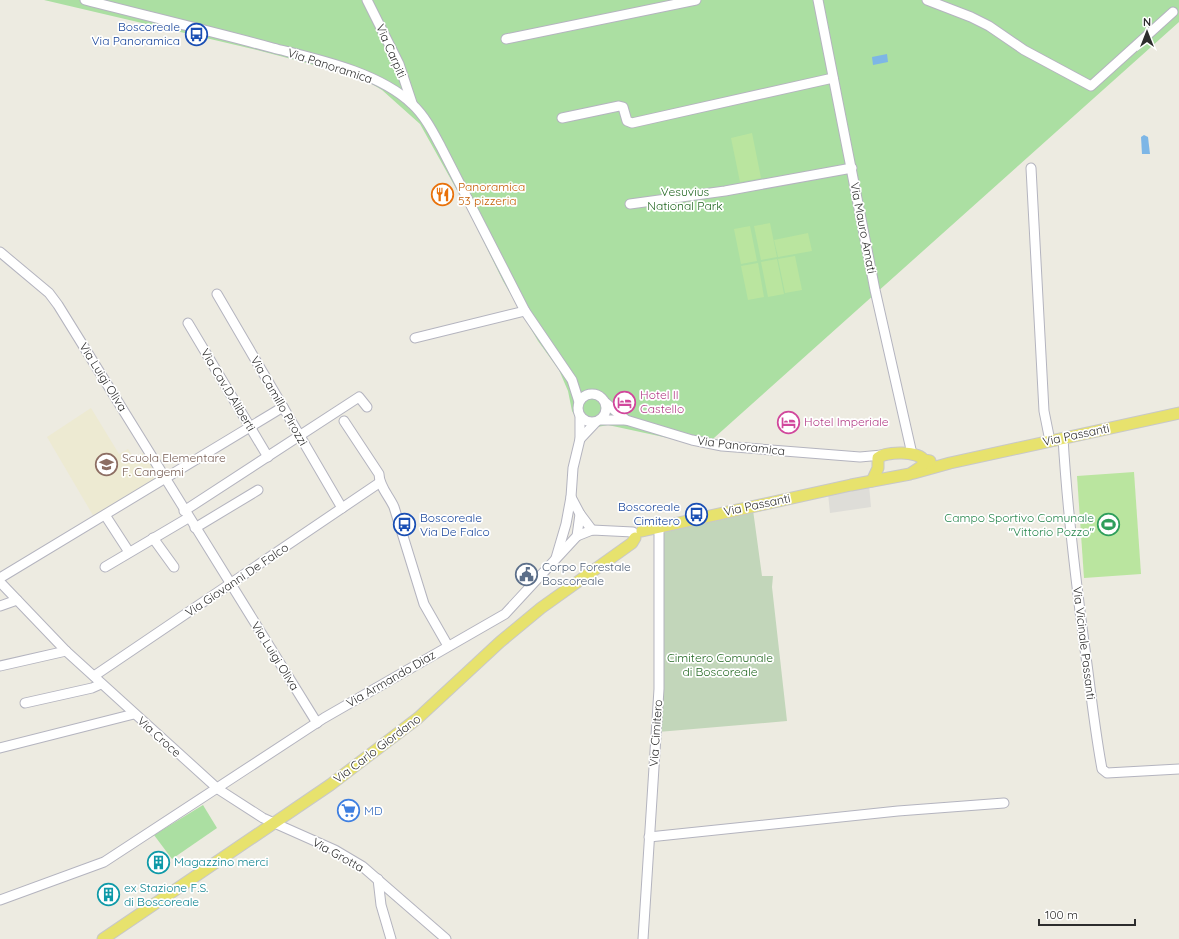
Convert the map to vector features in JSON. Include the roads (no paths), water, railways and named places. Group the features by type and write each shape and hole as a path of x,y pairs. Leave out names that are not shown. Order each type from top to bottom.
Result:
{"main road":[{"name":"Via Passanti","path":"637,534 659,527 910,474 950,463 1179,413"},
{"name":"Via Passanti","path":"898,476 884,474 879,462 887,453 912,454 921,457 924,460 950,463"},
{"path":"910,474 922,466 924,460"},
{"path":"872,481 879,462"},
{"name":"Via Carlo Giordano","path":"103,939 275,824 418,718 500,642 541,608 632,543 637,534"}],"street":[{"name":"Via Panoramica","path":"85,0 312,58 363,75 386,86 412,104 426,121 441,147 525,311 572,380 579,402 580,440"},
{"name":"Via Carpiti","path":"367,0 399,64 412,104"},
{"path":"506,39 696,0"},
{"name":"Via Mauro Amati","path":"818,0 875,290 912,454"},
{"path":"927,0 989,26 1024,50 1091,86 1173,12"},
{"path":"562,118 619,106 623,107 628,121 632,122 833,78"},
{"path":"630,204 725,191 852,168"},
{"path":"1031,168 1044,411 1050,441"},
{"name":"Via Luigi Oliva","path":"0,252 49,294 58,305 166,479 186,514 317,723"},
{"name":"Via Camillo Pirozzi","path":"217,294 342,508"},
{"path":"415,338 525,311"},
{"name":"Via Cav.D.Aliberti","path":"188,323 268,457"},
{"name":"Via Panoramica","path":"572,380 599,396 626,420"},
{"path":"579,402 585,396 595,394"},
{"path":"106,567 153,538 268,457 359,397 367,407"},
{"path":"580,440 606,412 606,403"},
{"path":"0,582 106,515 283,407"},
{"name":"Via Panoramica","path":"580,416 587,422 626,420 692,440 722,446 860,457 879,462"},
{"path":"344,421 379,474 379,483 388,493 394,507 424,604 448,646"},
{"name":"Via Vicinale Passanti","path":"1063,438 1065,479 1075,573 1093,721 1102,768 1107,773 1179,769"},
{"name":"Via Armando Diaz","path":"555,559 566,524 571,497 573,468 580,440"},
{"name":"Via Giovanni De Falco","path":"94,676 379,483"},
{"path":"195,528 258,490"},
{"path":"571,497 580,514 592,530"},
{"path":"577,536 580,514"},
{"path":"106,515 129,552"},
{"path":"566,524 577,536"},
{"name":"Via Cimitero","path":"643,939 658,689 659,527"},
{"name":"Via Passanti","path":"577,536 592,530 637,534"},
{"name":"Via Armando Diaz","path":"0,900 104,862 317,723 505,614 577,536"},
{"path":"153,538 174,567"},
{"name":"Via Croce","path":"0,582 66,651 218,789"},
{"path":"0,606 17,600"},
{"path":"0,666 66,651"},
{"path":"25,703 92,688 101,684"},
{"path":"0,748 134,714"},
{"name":"Via Grotta","path":"218,789 263,818 335,850 362,866 446,939"},
{"path":"649,837 905,810 1004,803"},
{"path":"378,879 381,905 391,939"}],"water":[{"path":"887,54 888,62 873,65 872,57"},
{"path":"1144,135 1148,137 1150,154 1142,154 1141,137"}],"place":[{"name":"Boscoreale Via Panoramica","path":"196,34"},
{"name":"Panoramica 53 pizzeria","path":"442,194"},
{"name":"Hotel Il Castello","path":"625,402"},
{"name":"Hotel Imperiale","path":"789,422"},
{"name":"Scuola Elementare F. Cangemi","path":"107,465"},
{"name":"Boscoreale Cimitero","path":"696,514"},
{"name":"Boscoreale Via De Falco","path":"404,525"},
{"name":"Campo Sportivo Comunale \"Vittorio Pozzo\"","path":"1109,525"},
{"name":"Corpo Forestale Boscoreale","path":"526,574"},
{"name":"MD","path":"349,811"},
{"name":"Magazzino merci","path":"159,862"},
{"name":"ex Stazione F.S. di Boscoreale","path":"108,895"}],"park label":[{"name":"Vesuvius National Park","path":"685,199"},
{"name":"Cimitero Comunale di Boscoreale","path":"720,665"}]}
